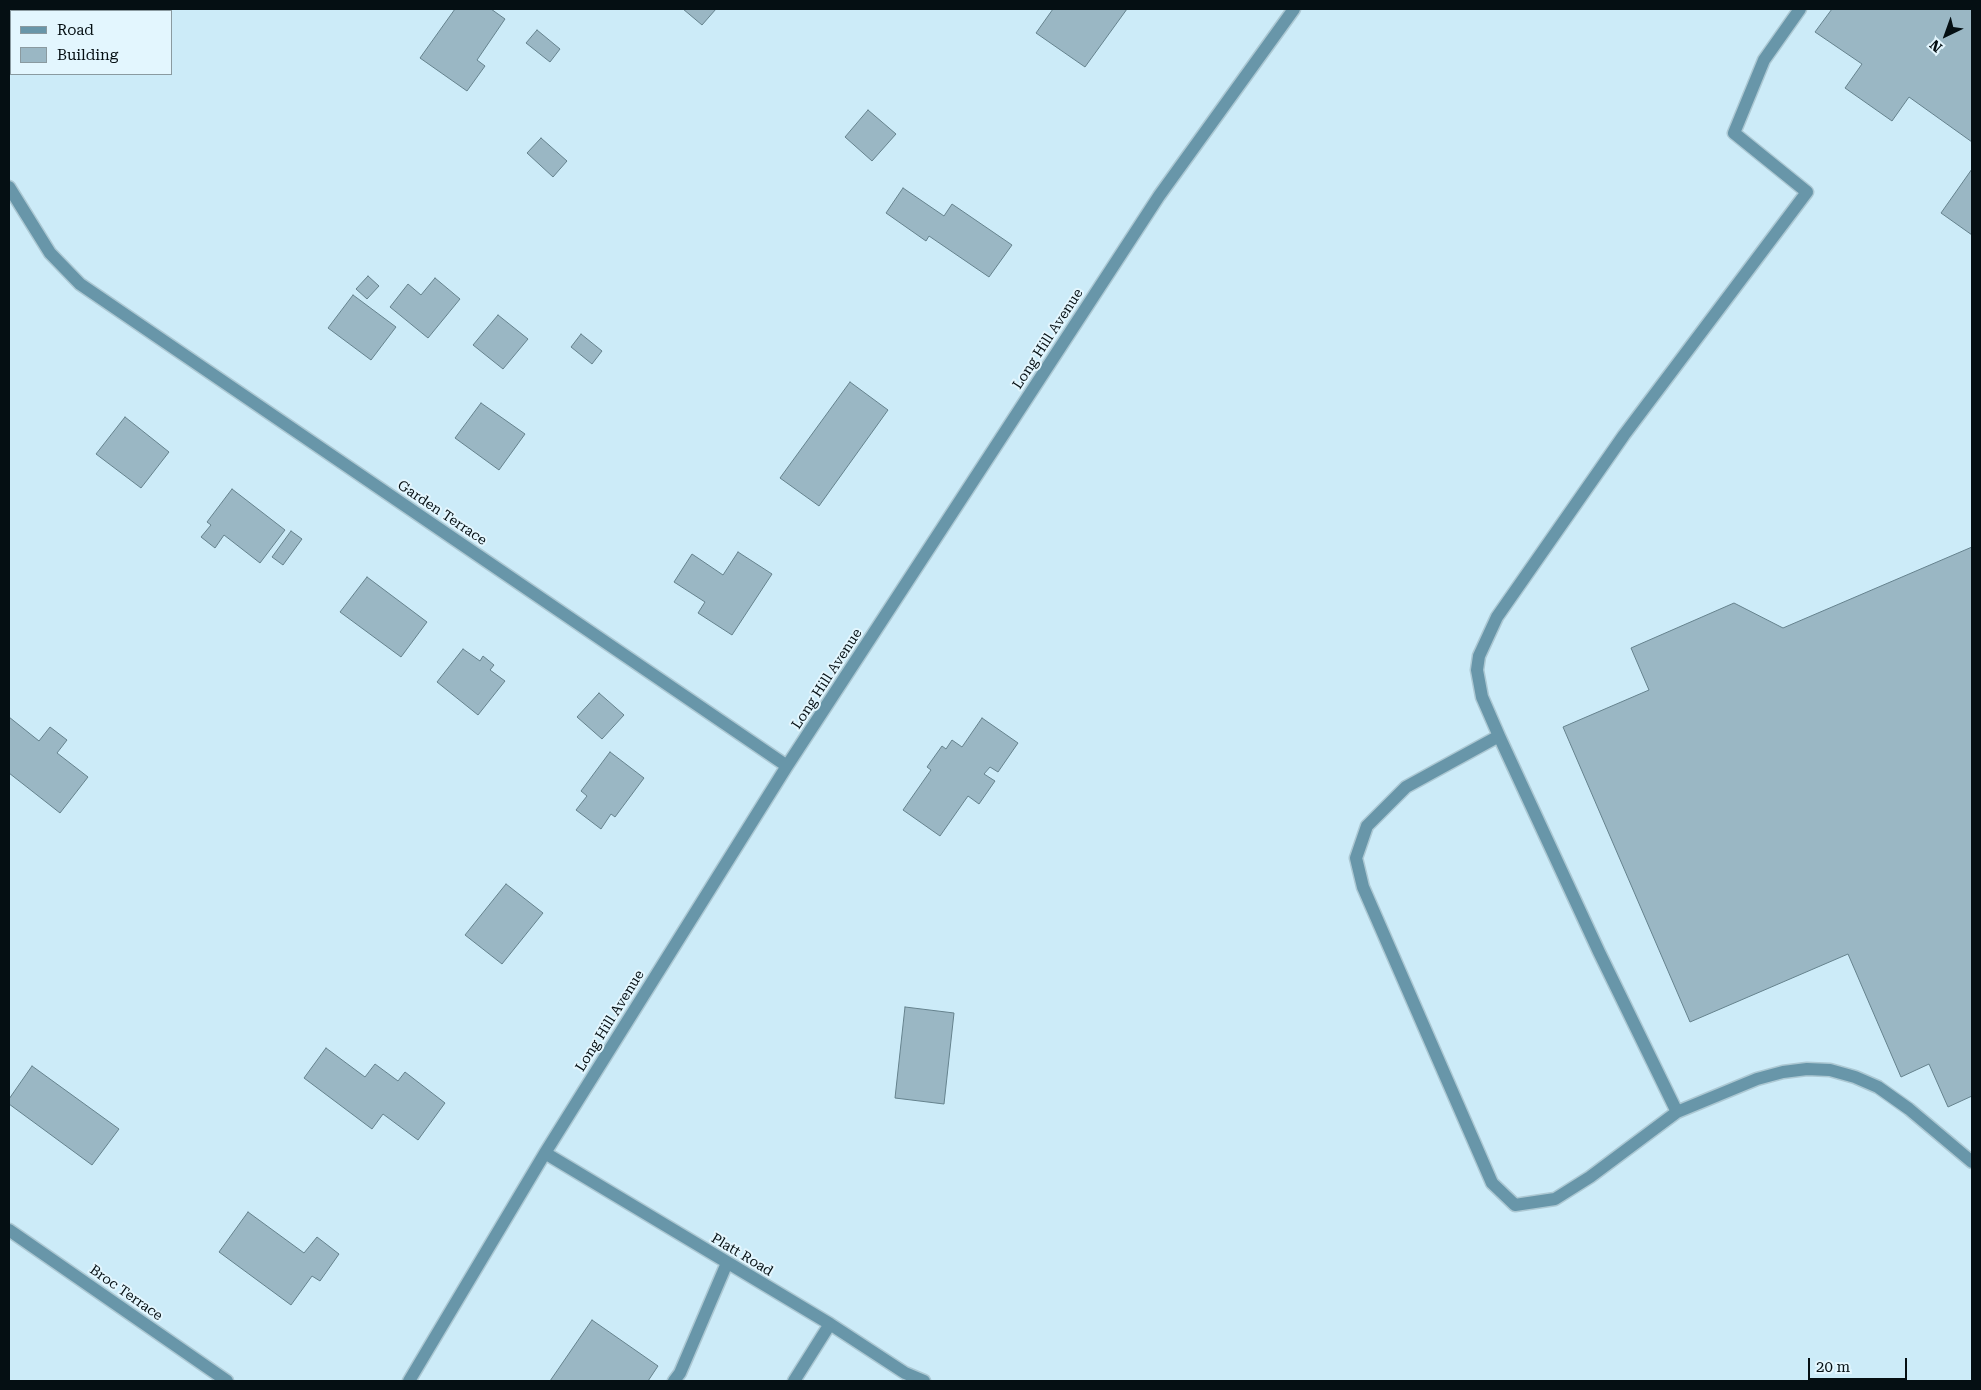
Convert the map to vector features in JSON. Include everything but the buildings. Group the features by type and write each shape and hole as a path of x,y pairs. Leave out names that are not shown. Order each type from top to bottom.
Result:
{"street":[{"name":"Long Hill Avenue","path":"409,1381 545,1153 787,766 1159,196 1294,9"},
{"path":"1677,1112 1599,952 1482,697 1477,670 1479,656 1497,617 1624,435 1807,192 1734,133 1764,60 1800,9"},
{"name":"Garden Terrace","path":"9,187 50,253 80,284 787,766"},
{"path":"1500,736 1406,787 1367,826 1356,858 1363,887 1492,1183 1515,1205 1555,1199 1590,1177 1677,1112 1757,1079 1807,1069 1830,1070 1855,1077 1878,1088 1909,1109 1972,1162"},
{"name":"Platt Road","path":"545,1153 830,1324 905,1373 924,1381"},
{"name":"Broc Terrace","path":"9,1230 227,1381"},
{"path":"674,1381 680,1373 727,1263"},
{"path":"794,1381 830,1324"}]}
